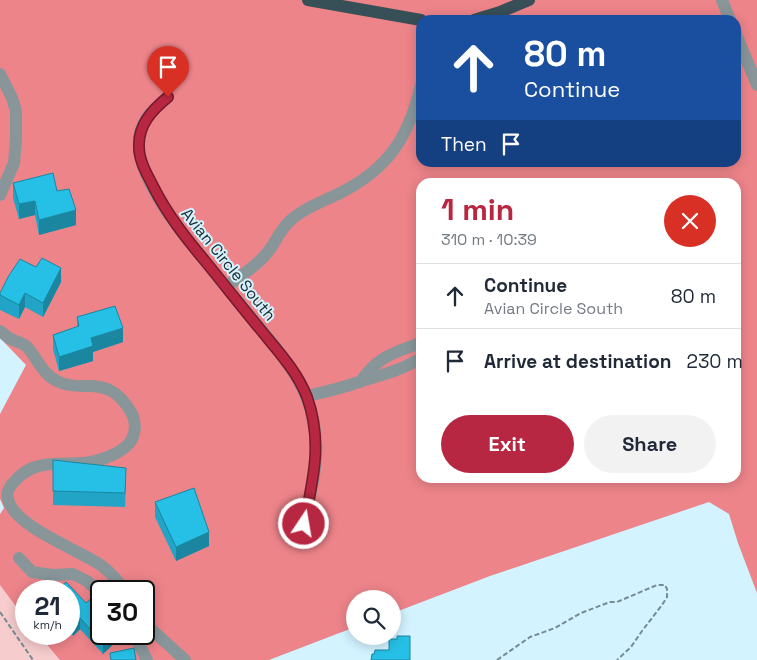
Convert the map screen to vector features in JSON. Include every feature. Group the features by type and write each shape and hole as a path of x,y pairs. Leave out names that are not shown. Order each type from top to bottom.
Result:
{"main road":[{"path":"308,0 416,19"},
{"path":"490,15 530,0"}],"street":[{"path":"722,0 728,15"},
{"path":"741,46 757,85"},
{"path":"0,74 12,98 16,112 14,163 0,196"},
{"name":"Avian Circle South","path":"168,97 154,109 142,126 138,148 141,159 152,185 180,230 284,359 306,396 314,425 316,457 304,524"},
{"path":"226,287 258,263 268,252 281,229 292,219 305,209 359,183 378,168 392,153 402,138 416,102"},
{"path":"0,331 25,346 49,377 59,383 73,386 96,386 114,391 125,402 133,415 135,426 133,436 128,445 118,452 95,461 56,463 32,468 20,475 7,492 8,500 13,510 23,519 52,539 101,566 116,580"},
{"path":"360,382 370,369 380,361 416,345"},
{"path":"306,396 337,389 401,369 416,361"},
{"path":"19,558 32,572 53,575 72,574 90,584"},
{"path":"155,633 185,660"},
{"path":"140,645 147,660"}],"path":[{"path":"497,660 530,637 555,628 581,613 610,602 617,602 657,585 665,585 667,597 662,605 632,647 617,660"},
{"path":"0,612 34,660"}],"shaded area":[{"path":"0,0 757,0 757,593 729,514 709,502 490,576 401,610 401,590 346,590 346,630 269,660 60,660 47,645 80,645 80,580 15,580 15,605 0,585 0,514 4,508 0,499 0,414 26,365 0,338"},
{"path":"0,552 19,580 15,580 15,645 70,645 82,660 0,660"}],"building":[{"path":"53,173 57,191 69,189 76,210 39,220 35,201 19,204 13,183"},
{"path":"42,258 61,268 43,303 25,293 19,305 0,295 8,277 20,259 36,267"},
{"path":"115,306 123,328 91,338 93,346 59,357 53,335 79,326 77,317"},
{"path":"53,460 126,468 125,493 53,491"},
{"path":"194,488 209,532 176,547 155,502"},
{"path":"80,597 86,603 90,600 90,629 80,618"},
{"path":"401,636 410,636 410,660 371,660 375,650 389,650 389,645 401,645"},
{"path":"134,648 136,660 111,660 110,653"}],"route":[{"path":"168,97 154,109 142,126 138,148 141,159 156,192 180,230 294,372 306,396 314,425 316,457 304,524"}]}
